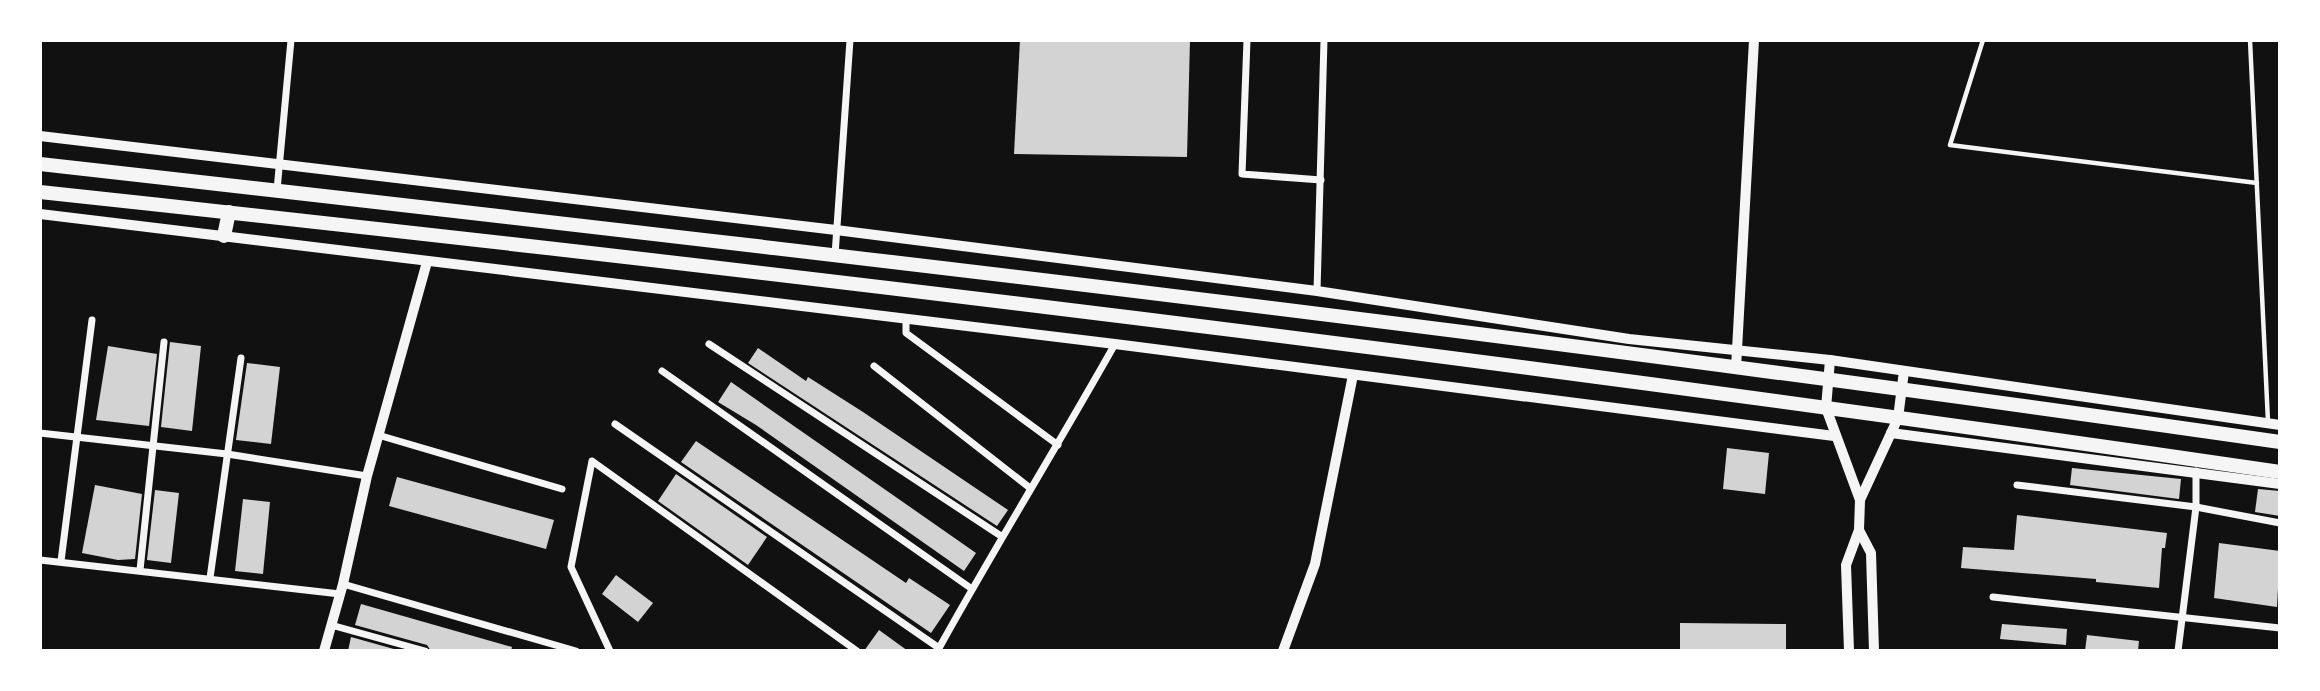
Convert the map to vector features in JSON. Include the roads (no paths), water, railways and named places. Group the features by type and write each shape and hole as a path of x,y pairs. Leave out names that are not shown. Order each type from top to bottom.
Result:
{"highway":[{"path":"40,164 835,256 1403,326 1828,379 2280,442"},
{"path":"40,192 229,212 1396,352 1898,418 2195,465 2280,472"},
{"path":"224,236 229,212"},
{"path":"1628,355 1629,339"}],"main road":[{"path":"1830,360 1826,408 1834,436 1860,500"},
{"path":"1849,651 1846,565 1858,530 1860,500 1898,418 1904,371"},
{"path":"1283,651 1315,564 1353,375"},
{"path":"1858,530 1871,553 1874,651"}],"street":[{"path":"277,191 291,40"},
{"path":"835,256 850,40"},
{"path":"1247,40 1242,174 1321,180"},
{"path":"1317,291 1324,40"},
{"path":"1736,368 1754,40"},
{"path":"40,136 280,162 1317,291 1629,339 1830,360 2280,425"},
{"path":"40,214 1115,344 1834,436"},
{"path":"324,651 342,589 367,476 427,262"},
{"path":"61,561 92,320"},
{"path":"906,320 906,333 1058,445"},
{"path":"140,570 164,342"},
{"path":"709,344 1001,536"},
{"path":"615,424 938,649 1001,536 1058,445 1115,344"},
{"path":"210,578 241,358"},
{"path":"874,366 1030,488"},
{"path":"662,371 972,589"},
{"path":"40,433 227,454 367,476"},
{"path":"1891,433 2195,465 2280,484"},
{"path":"378,435 562,489"},
{"path":"610,651 571,567 592,461 857,651"},
{"path":"2178,651 2196,508 2195,465"},
{"path":"2017,485 2196,508 2280,523"},
{"path":"40,560 342,589 576,651"},
{"path":"1993,597 2280,628"},
{"path":"331,625 425,651"}],"lane":[{"path":"1983,40 1950,145 2257,183"},
{"path":"2250,40 2268,422"}]}
